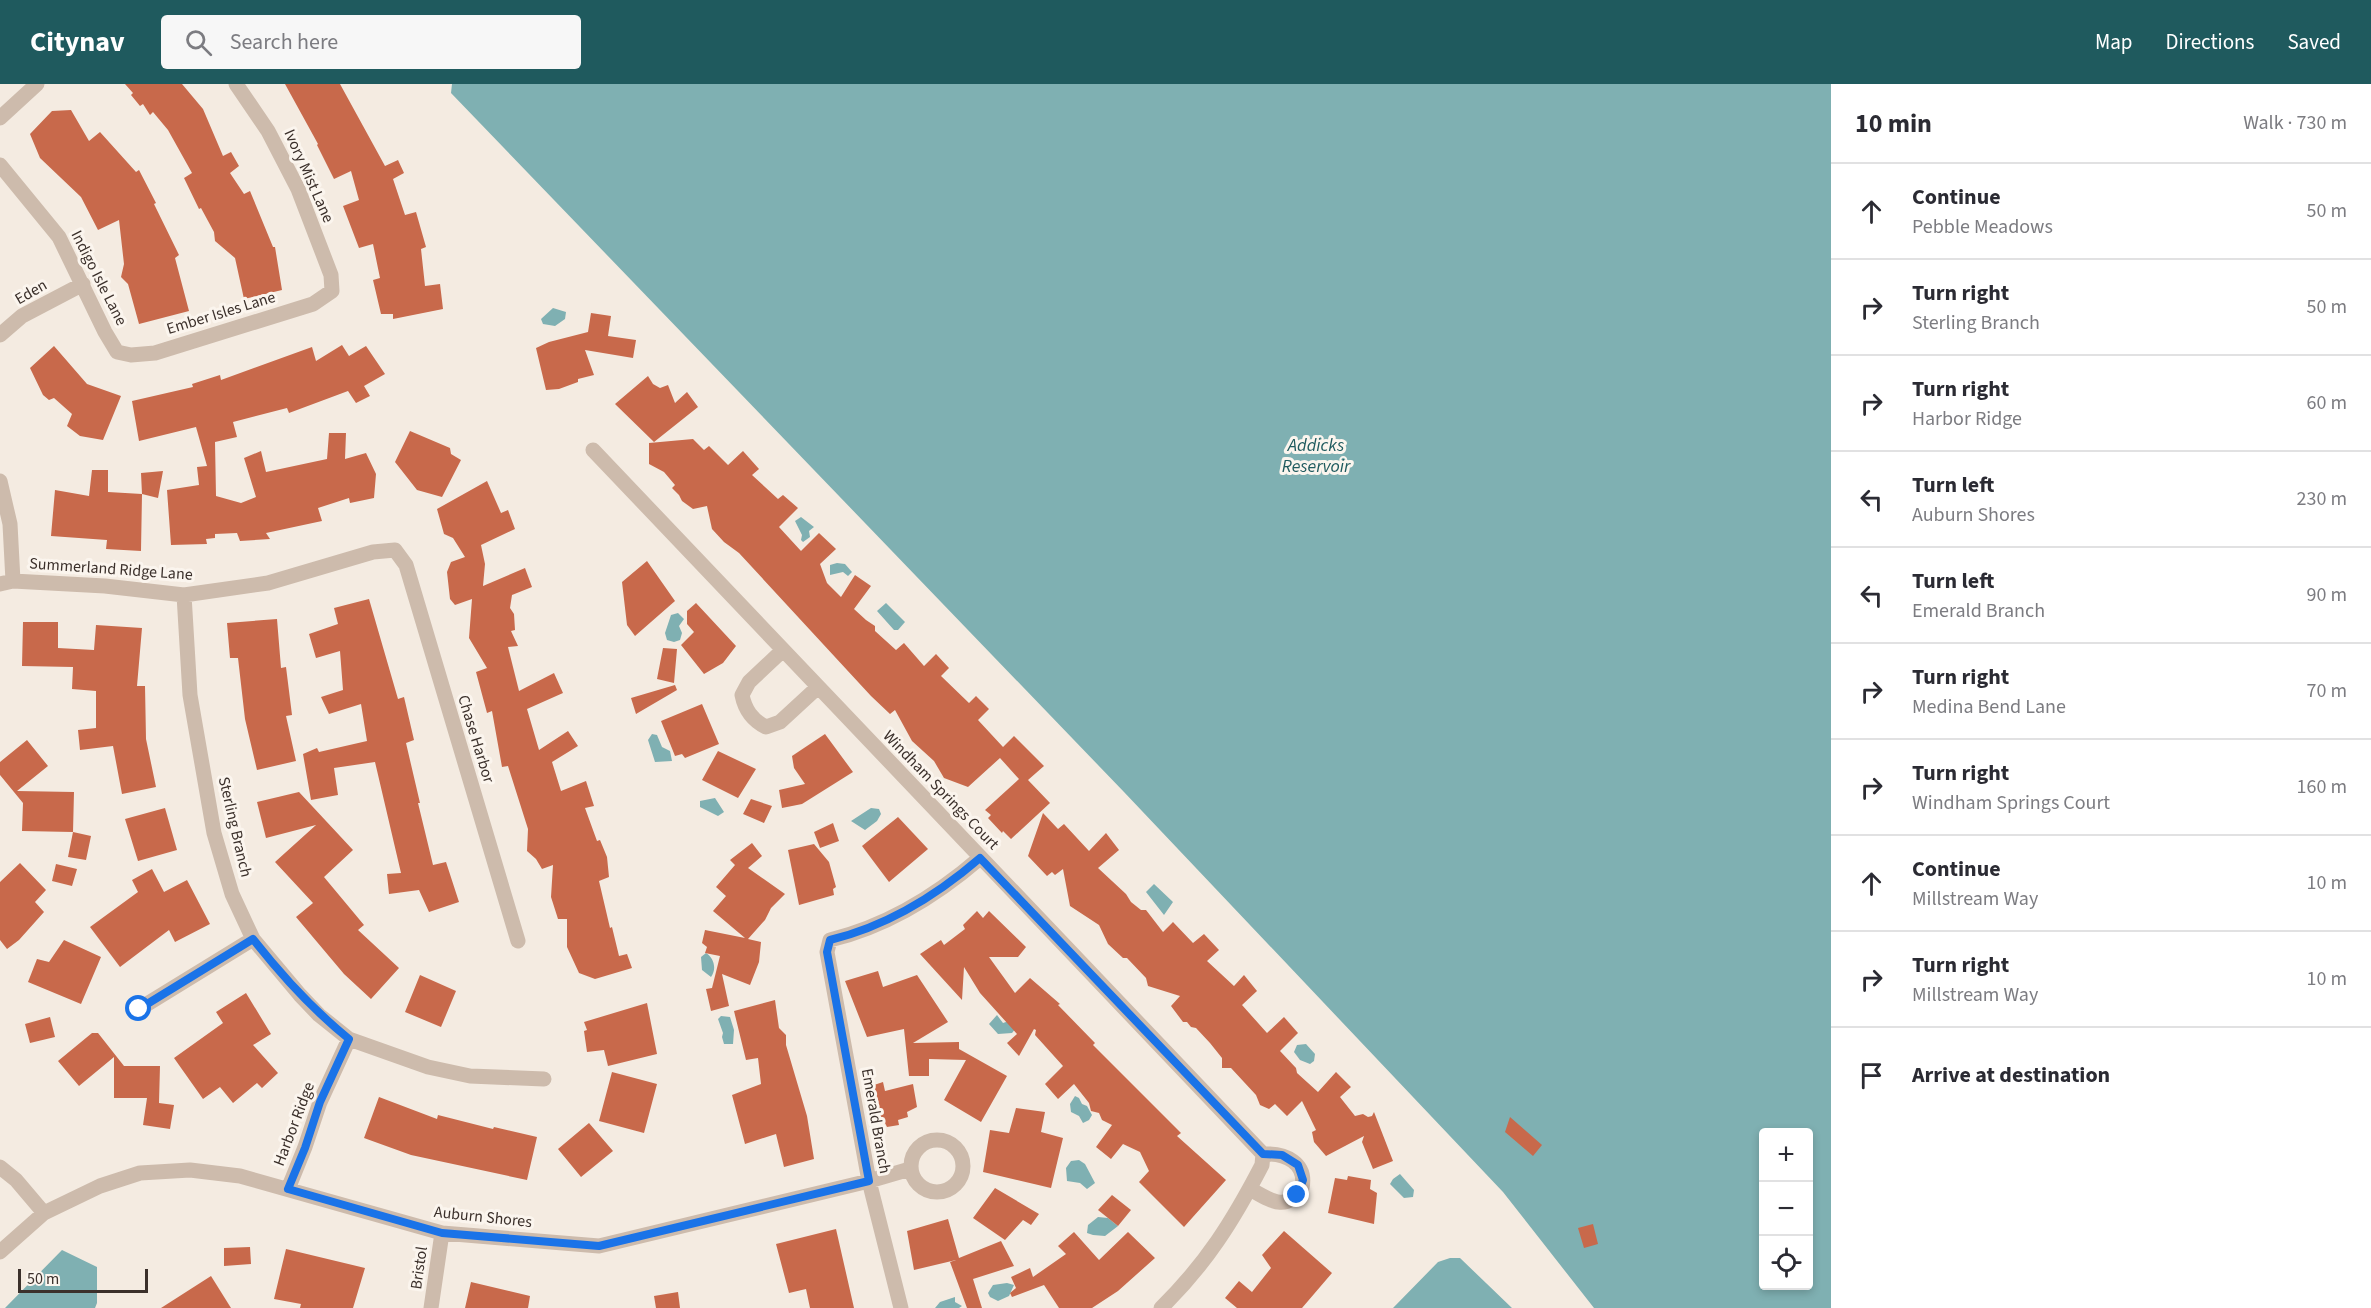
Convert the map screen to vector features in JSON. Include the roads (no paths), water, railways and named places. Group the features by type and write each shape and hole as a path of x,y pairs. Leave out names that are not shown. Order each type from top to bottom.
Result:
{"street":[{"path":"0,118 37,84"},
{"name":"Ivory Mist Lane","path":"236,84 268,131 298,189 331,275 332,291"},
{"name":"Indigo Isle Lane","path":"0,165 59,237 117,352"},
{"name":"Eden","path":"0,335 22,316 82,284"},
{"name":"Ember Isles Lane","path":"117,352 130,355 155,352 313,304 332,291"},
{"name":"Windham Springs Court","path":"592,450 1263,1154"},
{"path":"0,481 10,524 6,582"},
{"name":"Summerland Ridge Lane","path":"6,582 105,586 184,596 268,583 373,552 395,550"},
{"name":"Chase Harbor","path":"395,550 406,565 518,941"},
{"name":"Sterling Branch","path":"184,596 190,695 214,833 232,894 253,939 319,1015 349,1039 428,1067 470,1076 544,1079"},
{"path":"783,650 749,682 742,695 745,708 758,723 766,727 780,722 818,687"},
{"name":"Emerald Branch","path":"900,1308 869,1181 827,952 830,940 860,933 907,911 952,882 980,858"},
{"path":"139,1009 253,939"},
{"name":"Harbor Ridge","path":"288,1189 305,1148 320,1102 349,1039"},
{"path":"1161,1308 1219,1242 1250,1190 1262,1165 1263,1154 1282,1155 1298,1165 1302,1172 1302,1188 1297,1195 1282,1203 1273,1202 1250,1190"},
{"path":"0,1167 16,1180 44,1213"},
{"name":"Auburn Shores","path":"0,1252 44,1213 100,1186 140,1173 190,1170 240,1176 442,1233 599,1246 910,1169"},
{"name":"Bristol","path":"431,1308 442,1233"}],"water":[{"name":"Addicks Reservoir","path":"452,84 1831,84 1831,1308 1594,1308 1503,1192 1124,792 451,93"},
{"path":"553,308 566,312 565,319 555,326 543,324 541,319"},
{"path":"801,517 814,527 809,531 810,537 803,542 795,521"},
{"path":"845,564 852,572 848,576 843,572 830,575 830,565"},
{"path":"886,603 905,622 898,630 894,630 877,611"},
{"path":"678,613 684,619 679,626 682,633 680,640 674,642 667,640 665,633 671,615"},
{"path":"652,734 657,735 662,747 670,751 672,761 655,762 648,740"},
{"path":"715,798 724,812 718,816 700,807 700,801"},
{"path":"871,808 879,809 881,814 877,821 865,830 851,821"},
{"path":"1154,884 1173,902 1164,915 1146,892"},
{"path":"706,953 714,964 711,977 702,970 701,957"},
{"path":"997,1015 1003,1023 1009,1021 1016,1028 1012,1033 998,1034 989,1024"},
{"path":"721,1016 730,1017 734,1030 733,1044 724,1044 718,1019"},
{"path":"1306,1044 1315,1054 1314,1061 1310,1064 1300,1060 1294,1052 1297,1045"},
{"path":"1075,1096 1087,1106 1092,1115 1083,1123 1079,1116 1071,1112 1070,1104"},
{"path":"1079,1160 1085,1164 1095,1183 1087,1189 1080,1183 1067,1181 1066,1168 1071,1161"},
{"path":"1400,1174 1414,1190 1413,1197 1404,1198 1390,1184"},
{"path":"1098,1217 1108,1218 1118,1226 1105,1236 1087,1233 1088,1225"},
{"path":"62,1250 97,1267 95,1308 5,1308"},
{"path":"1460,1258 1512,1308 1393,1308 1438,1262"},
{"path":"1007,1283 1014,1285 1009,1296 998,1301 990,1297 988,1293 993,1285"},
{"path":"955,1297 955,1302 962,1306 959,1308 935,1308 940,1302"}]}
